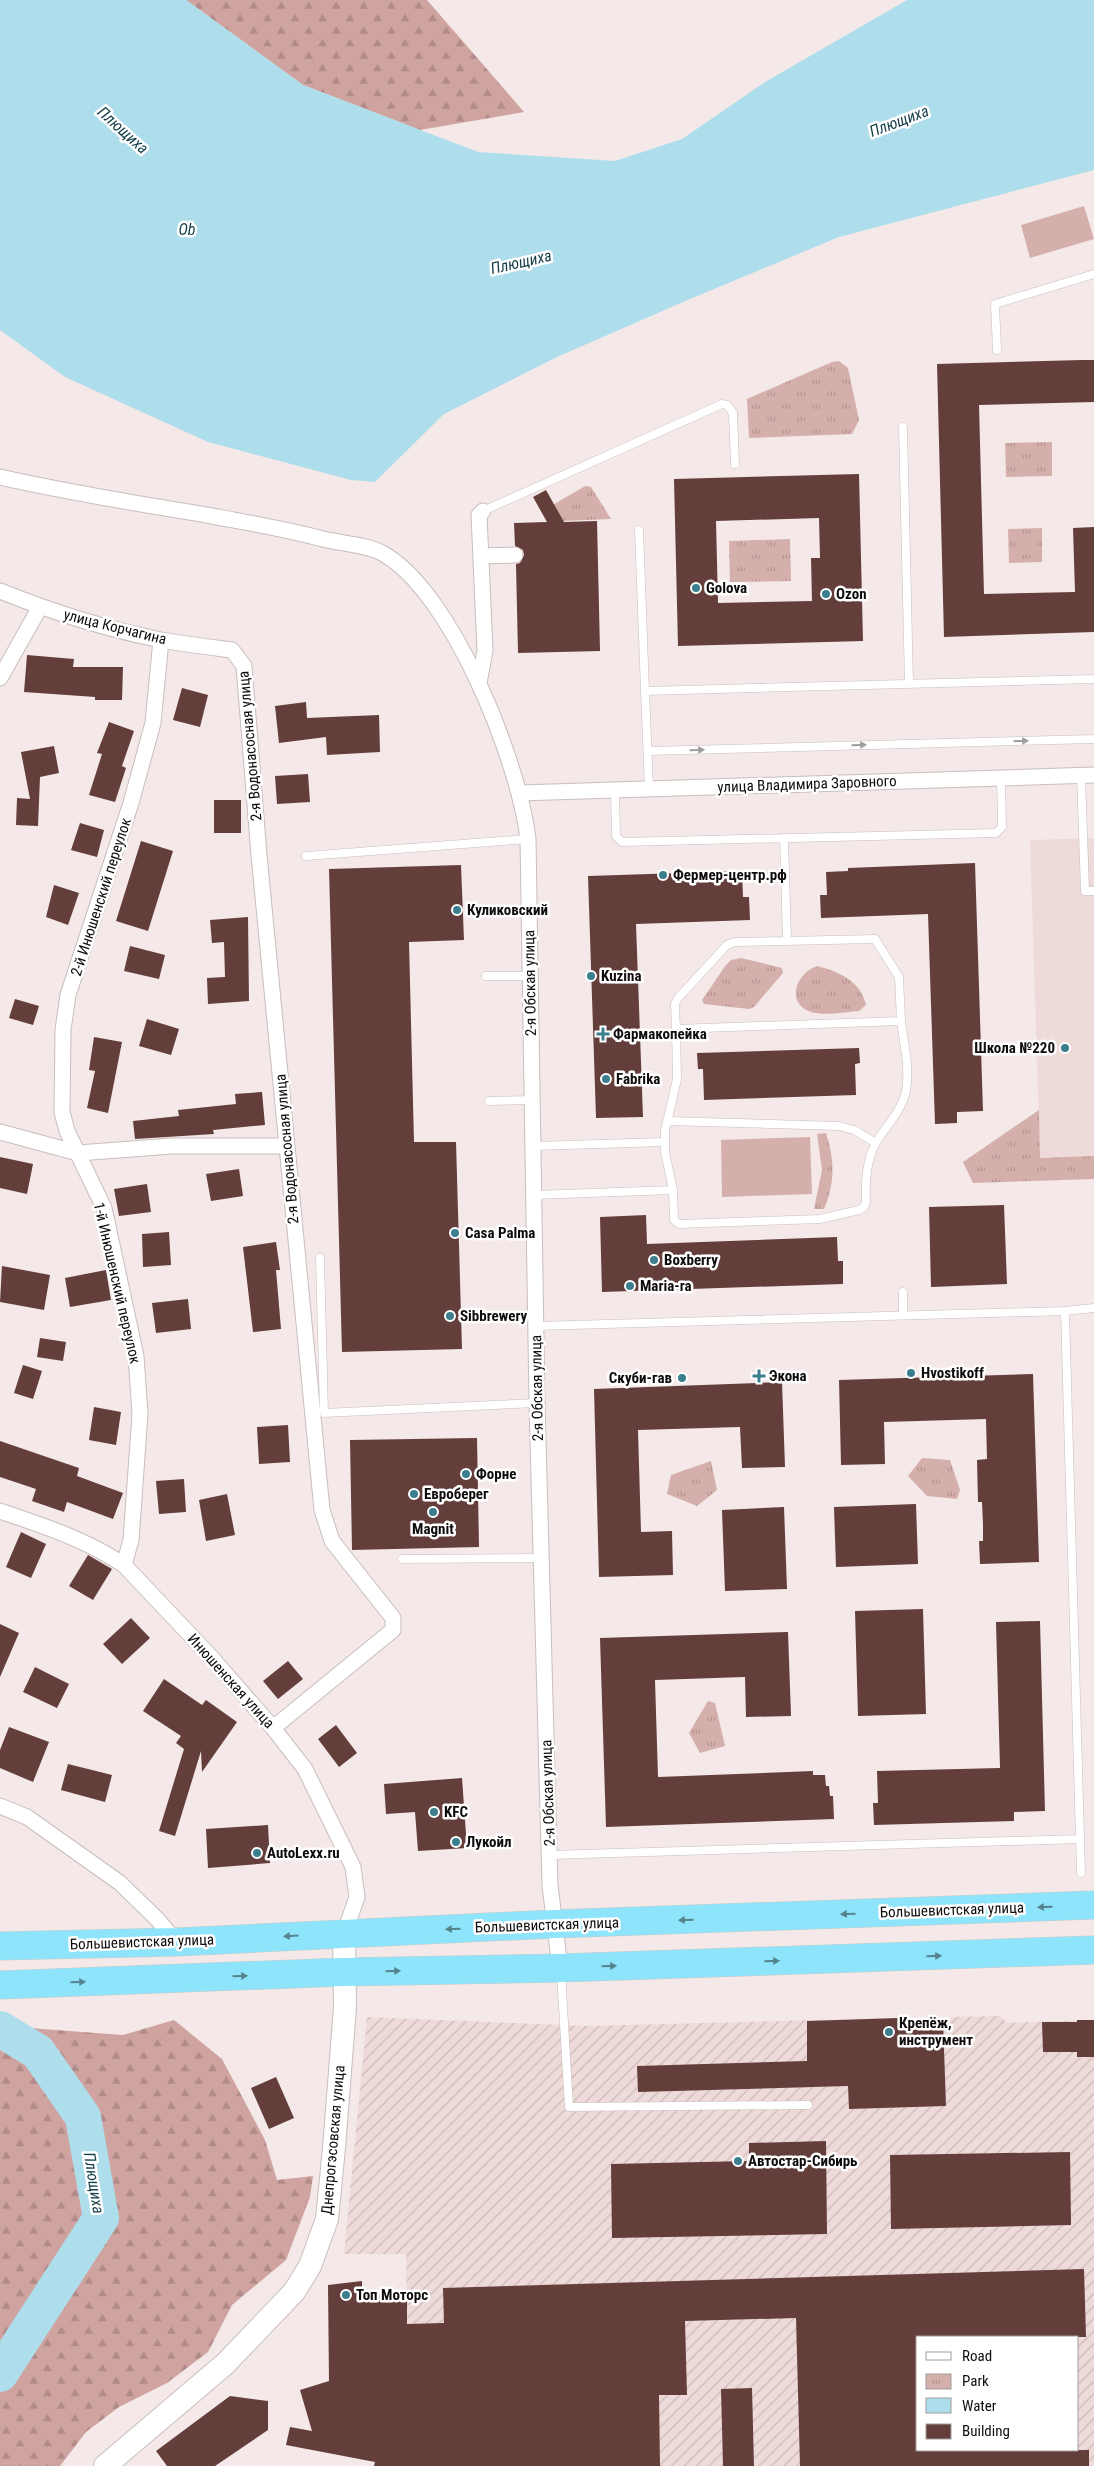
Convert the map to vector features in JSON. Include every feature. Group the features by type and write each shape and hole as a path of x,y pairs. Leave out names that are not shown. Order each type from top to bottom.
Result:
{"highway":[{"name":"Большевистская улица","path":"12,1946 176,1942 554,1924 1094,1905"},
{"path":"0,1985 344,1972 560,1968 1094,1950"}],"street":[{"name":"2-я Обская улица","path":"0,477 44,487 297,532 380,552 402,568 427,596 453,634 493,714 520,793 528,839 532,1146 541,1558 550,1855 554,1924 560,1968"},
{"path":"479,683 485,651 480,515 482,511"},
{"path":"481,556 515,555"},
{"name":"улица Корчагина","path":"0,591 40,607 116,630 161,640 232,650"},
{"path":"0,678 40,607"},
{"name":"2-й Инюшенский переулок","path":"78,1153 67,1131 62,1112 63,1030 68,995 131,803 153,723 161,640"},
{"name":"2-я Водонасосная улица","path":"232,650 244,666 259,855 322,1510 332,1541 393,1618 393,1630 273,1728"},
{"name":"улица Владимира Заровного","path":"520,793 1087,775"},
{"path":"0,1132 78,1153 172,1146 287,1146"},
{"name":"1-й Инюшенский переулок","path":"78,1153 104,1208 136,1356 140,1414 130,1540 124,1565"},
{"name":"Инюшенская улица","path":"0,1511 62,1531 98,1548 124,1565 273,1728 305,1769 353,1867 357,1897 344,1934"},
{"path":"0,1806 27,1816 120,1884 158,1920 176,1942"},
{"name":"Днепрогэсовская улица","path":"105,2466 224,2364 294,2292 310,2266 327,2219 344,2016 344,1934"}],"lane":[{"path":"997,350 996,304 1094,274"},
{"path":"482,511 722,404 726,405 733,413 735,464"},
{"path":"902,427 909,684"},
{"path":"639,530 649,789"},
{"path":"645,691 1094,679"},
{"path":"648,751 1094,739"},
{"path":"1087,775 1085,891 1094,890"},
{"path":"615,790 616,836 622,842 996,833 1002,827 1001,778"},
{"path":"784,838 787,940"},
{"path":"306,856 528,839"},
{"path":"875,939 899,977 901,1021 908,1073 906,1092 896,1115 876,1143 868,1163 866,1202 864,1207 859,1210 820,1219 679,1224 674,1220 673,1190 665,1142 667,1121 677,1080 675,1004 678,998 727,945 734,942 875,939"},
{"path":"486,976 530,976"},
{"path":"676,1028 901,1021"},
{"path":"489,1102 532,1100"},
{"path":"667,1121 839,1126 854,1130 876,1143"},
{"path":"532,1146 665,1142"},
{"path":"534,1195 673,1190"},
{"path":"320,1258 324,1413 537,1403"},
{"path":"903,1292 903,1314"},
{"path":"536,1326 903,1314 1065,1312 1094,1308"},
{"path":"1065,1312 1081,1873"},
{"path":"402,1559 541,1558"},
{"path":"550,1855 1080,1839"},
{"path":"560,1968 568,2107 808,2105"}],"shaded area":[{"name":"Школа №220","path":"1094,838 1094,1156 1040,1158 1030,840"},
{"path":"1000,2016 1007,2023 1094,2020 1094,2466 415,2466 409,2433 406,2254 344,2254 367,2017 586,2026 899,2018 904,2022 943,2020 951,2017"}],"green space":[{"path":"186,0 427,0 524,112 420,130 303,85"},
{"path":"1084,206 1094,239 1030,258 1021,225"},
{"path":"839,361 848,368 859,420 852,434 749,438 747,399 832,362"},
{"path":"1052,442 1052,476 1006,477 1005,443"},
{"path":"585,486 591,487 611,519 560,521 551,506"},
{"path":"1042,528 1042,562 1009,563 1008,529"},
{"path":"790,539 791,581 730,582 729,541"},
{"path":"741,958 782,968 783,973 754,1007 749,1009 704,1004 702,1000 726,965 731,960"},
{"path":"817,966 840,974 854,983 859,989 866,1005 859,1011 828,1014 811,1012 803,1008 798,1002 796,988 804,975"},
{"path":"1039,1110 1040,1158 1094,1156 1094,1179 973,1183 963,1162"},
{"path":"826,1133 831,1153 832,1181 824,1209 814,1209 822,1170 817,1134"},
{"path":"810,1137 812,1194 722,1197 721,1140"},
{"path":"922,1458 950,1460 960,1490 957,1499 927,1496 908,1476"},
{"path":"711,1461 717,1490 697,1506 667,1494 671,1475"},
{"path":"708,1701 715,1703 725,1746 700,1753 689,1733"},
{"path":"174,2020 222,2059 265,2140 277,2180 313,2176 310,2197 286,2260 232,2305 208,2352 167,2383 119,2407 86,2432 60,2466 0,2466 0,2046 29,2028 123,2035"}],"water":[{"name":"Ob","path":"0,0 186,0 303,85 478,152 615,161 682,139 765,82 907,0 1094,0 1094,170 839,237 690,299 557,357 444,414 375,482 351,480 208,442 65,377 0,330"}],"building":[{"path":"1094,360 1094,402 979,405 984,594 1075,592 1073,528 1094,527 1094,632 944,637 937,364"},
{"path":"859,474 863,641 678,646 674,479","holes":["819,518 820,558 811,558 812,601 718,603 716,521"]},
{"path":"546,490 564,522 597,521 600,651 518,653 516,564 520,563 524,555 523,550 515,546 514,523 547,522 533,497"},
{"path":"27,655 74,659 73,667 123,667 122,700 95,700 95,697 24,692"},
{"path":"182,688 208,695 200,727 173,720"},
{"path":"306,702 307,718 379,715 380,752 327,755 326,737 279,743 275,706"},
{"path":"109,722 134,731 122,766 126,768 115,802 89,795 102,754 97,753"},
{"path":"54,746 59,773 40,777 38,826 16,825 17,798 30,799 21,752"},
{"path":"308,774 310,802 277,804 275,776"},
{"path":"214,800 241,800 241,833 214,833"},
{"path":"80,823 104,830 97,857 71,850"},
{"path":"141,841 173,851 148,931 116,921"},
{"path":"975,863 983,1111 957,1112 957,1123 935,1124 928,914 821,918 820,895 827,895 826,872 848,871 848,868"},
{"path":"461,865 464,940 409,942 414,1142 456,1142 462,1349 342,1352 329,869"},
{"path":"742,871 743,897 749,897 750,920 636,924 643,1117 596,1118 588,876"},
{"path":"54,885 79,893 68,925 46,917"},
{"path":"248,917 249,1001 208,1004 207,978 225,977 224,942 212,943 210,920"},
{"path":"130,946 165,955 159,979 124,971"},
{"path":"15,999 39,1006 33,1025 9,1018"},
{"path":"147,1019 179,1029 171,1055 139,1046"},
{"path":"94,1037 122,1042 108,1113 87,1108 95,1071 89,1070"},
{"path":"859,1048 860,1063 855,1064 856,1095 704,1100 703,1069 698,1069 697,1053"},
{"path":"262,1092 265,1125 213,1130 214,1134 135,1139 133,1121 179,1116 178,1110 236,1104 235,1094"},
{"path":"0,1157 33,1164 27,1194 0,1188"},
{"path":"239,1169 243,1196 211,1201 206,1174"},
{"path":"147,1184 151,1212 119,1216 114,1189"},
{"path":"1004,1205 1007,1284 931,1287 929,1207"},
{"path":"646,1215 647,1244 837,1237 838,1261 843,1261 843,1284 602,1292 600,1217"},
{"path":"169,1232 171,1265 143,1267 142,1234"},
{"path":"276,1242 280,1270 276,1270 281,1329 253,1332 243,1247"},
{"path":"2,1266 50,1275 44,1310 0,1302"},
{"path":"106,1270 111,1300 70,1307 65,1278"},
{"path":"188,1299 191,1329 156,1333 152,1303"},
{"path":"40,1338 66,1342 63,1361 37,1357"},
{"path":"23,1365 42,1371 33,1399 14,1393"},
{"path":"1033,1374 1039,1562 980,1564 979,1541 983,1541 983,1525 982,1502 978,1502 977,1460 987,1459 986,1419 884,1422 885,1464 841,1465 839,1380"},
{"path":"782,1382 785,1467 742,1468 740,1427 638,1430 641,1532 672,1531 673,1575 599,1577 594,1389"},
{"path":"94,1407 121,1412 116,1445 89,1440"},
{"path":"288,1425 290,1462 259,1464 257,1427"},
{"name":"Евроберег","path":"477,1438 479,1547 352,1550 350,1440"},
{"path":"0,1441 79,1468 77,1476 123,1493 113,1519 67,1502 64,1512 32,1501 36,1489 0,1477"},
{"path":"184,1479 186,1512 159,1514 156,1481"},
{"path":"227,1494 235,1535 206,1541 199,1500"},
{"path":"916,1504 918,1564 836,1567 834,1507"},
{"path":"784,1507 787,1589 725,1591 722,1510"},
{"path":"21,1532 46,1544 31,1578 6,1567"},
{"path":"88,1555 112,1569 93,1600 69,1586"},
{"path":"923,1609 926,1714 858,1716 855,1611"},
{"path":"131,1618 150,1638 122,1664 103,1644"},
{"path":"1040,1621 1045,1811 1014,1812 1014,1821 874,1825 873,1803 878,1803 877,1771 1000,1768 996,1622"},
{"path":"0,1624 19,1633 0,1677"},
{"path":"788,1632 791,1716 746,1717 745,1677 655,1680 658,1777 813,1771 813,1775 825,1775 826,1786 829,1786 830,1796 833,1796 834,1819 606,1827 600,1638"},
{"path":"288,1661 303,1679 278,1699 263,1681"},
{"path":"35,1667 69,1684 57,1708 23,1692"},
{"path":"164,1679 202,1705 206,1700 237,1722 202,1772 201,1751 175,1836 159,1831 184,1749 176,1743 181,1736 143,1711"},
{"path":"336,1725 357,1753 339,1767 318,1739"},
{"path":"9,1727 49,1742 33,1782 0,1768 0,1750"},
{"path":"68,1764 112,1775 105,1802 61,1790"},
{"path":"462,1778 467,1848 418,1851 415,1812 386,1814 384,1784"},
{"path":"268,1825 270,1863 208,1868 206,1829"},
{"path":"899,2018 899,2022 943,2020 946,2106 849,2109 848,2086 638,2092 637,2066 807,2061 807,2021"},
{"path":"1077,2020 1094,2020 1094,2057 1077,2057 1077,2052 1043,2052 1042,2022 1077,2022"},
{"path":"276,2077 294,2118 269,2129 251,2088"},
{"path":"826,2141 827,2234 612,2238 611,2164 749,2161 749,2143"},
{"path":"1070,2152 1071,2225 891,2229 890,2155"},
{"path":"1084,2269 1086,2337 916,2336 916,2451 1089,2450 1089,2466 800,2466 796,2318 685,2321 687,2395 659,2395 660,2466 374,2466 375,2462 286,2445 290,2427 312,2431 300,2390 329,2381 328,2285 362,2281 362,2293 407,2297 407,2324 444,2323 443,2288"},
{"path":"752,2388 754,2466 723,2466 721,2389"},
{"path":"230,2396 268,2401 268,2430 215,2466 167,2466 156,2451"}],"waterway":[{"name":"Плющиха","path":"0,2029 38,2052 83,2117 101,2218 0,2374"}],"place":[{"name":"Golova","path":"696,588"},
{"name":"Ozon","path":"826,594"},
{"name":"Фермер-центр.рф","path":"663,875"},
{"name":"Куликовский","path":"457,910"},
{"name":"Kuzina","path":"591,976"},
{"name":"Фармакопейка","path":"603,1034"},
{"name":"Школа №220","path":"1065,1048"},
{"name":"Fabrika","path":"606,1079"},
{"name":"Casa Palma","path":"455,1233"},
{"name":"Boxberry","path":"654,1260"},
{"name":"Maria-ra","path":"630,1286"},
{"name":"Sibbrewery","path":"450,1316"},
{"name":"Hvostikoff","path":"911,1373"},
{"name":"Экона","path":"759,1376"},
{"name":"Скуби-гав","path":"682,1378"},
{"name":"Форне","path":"466,1474"},
{"name":"Евроберег","path":"414,1494"},
{"name":"Magnit","path":"433,1512"},
{"name":"KFC","path":"434,1812"},
{"name":"Лукойл","path":"456,1842"},
{"name":"AutoLexx.ru","path":"257,1853"},
{"name":"Крепёж, инструмент","path":"889,2032"},
{"name":"Автостар-Сибирь","path":"738,2161"},
{"name":"Топ Моторс","path":"346,2295"}]}
